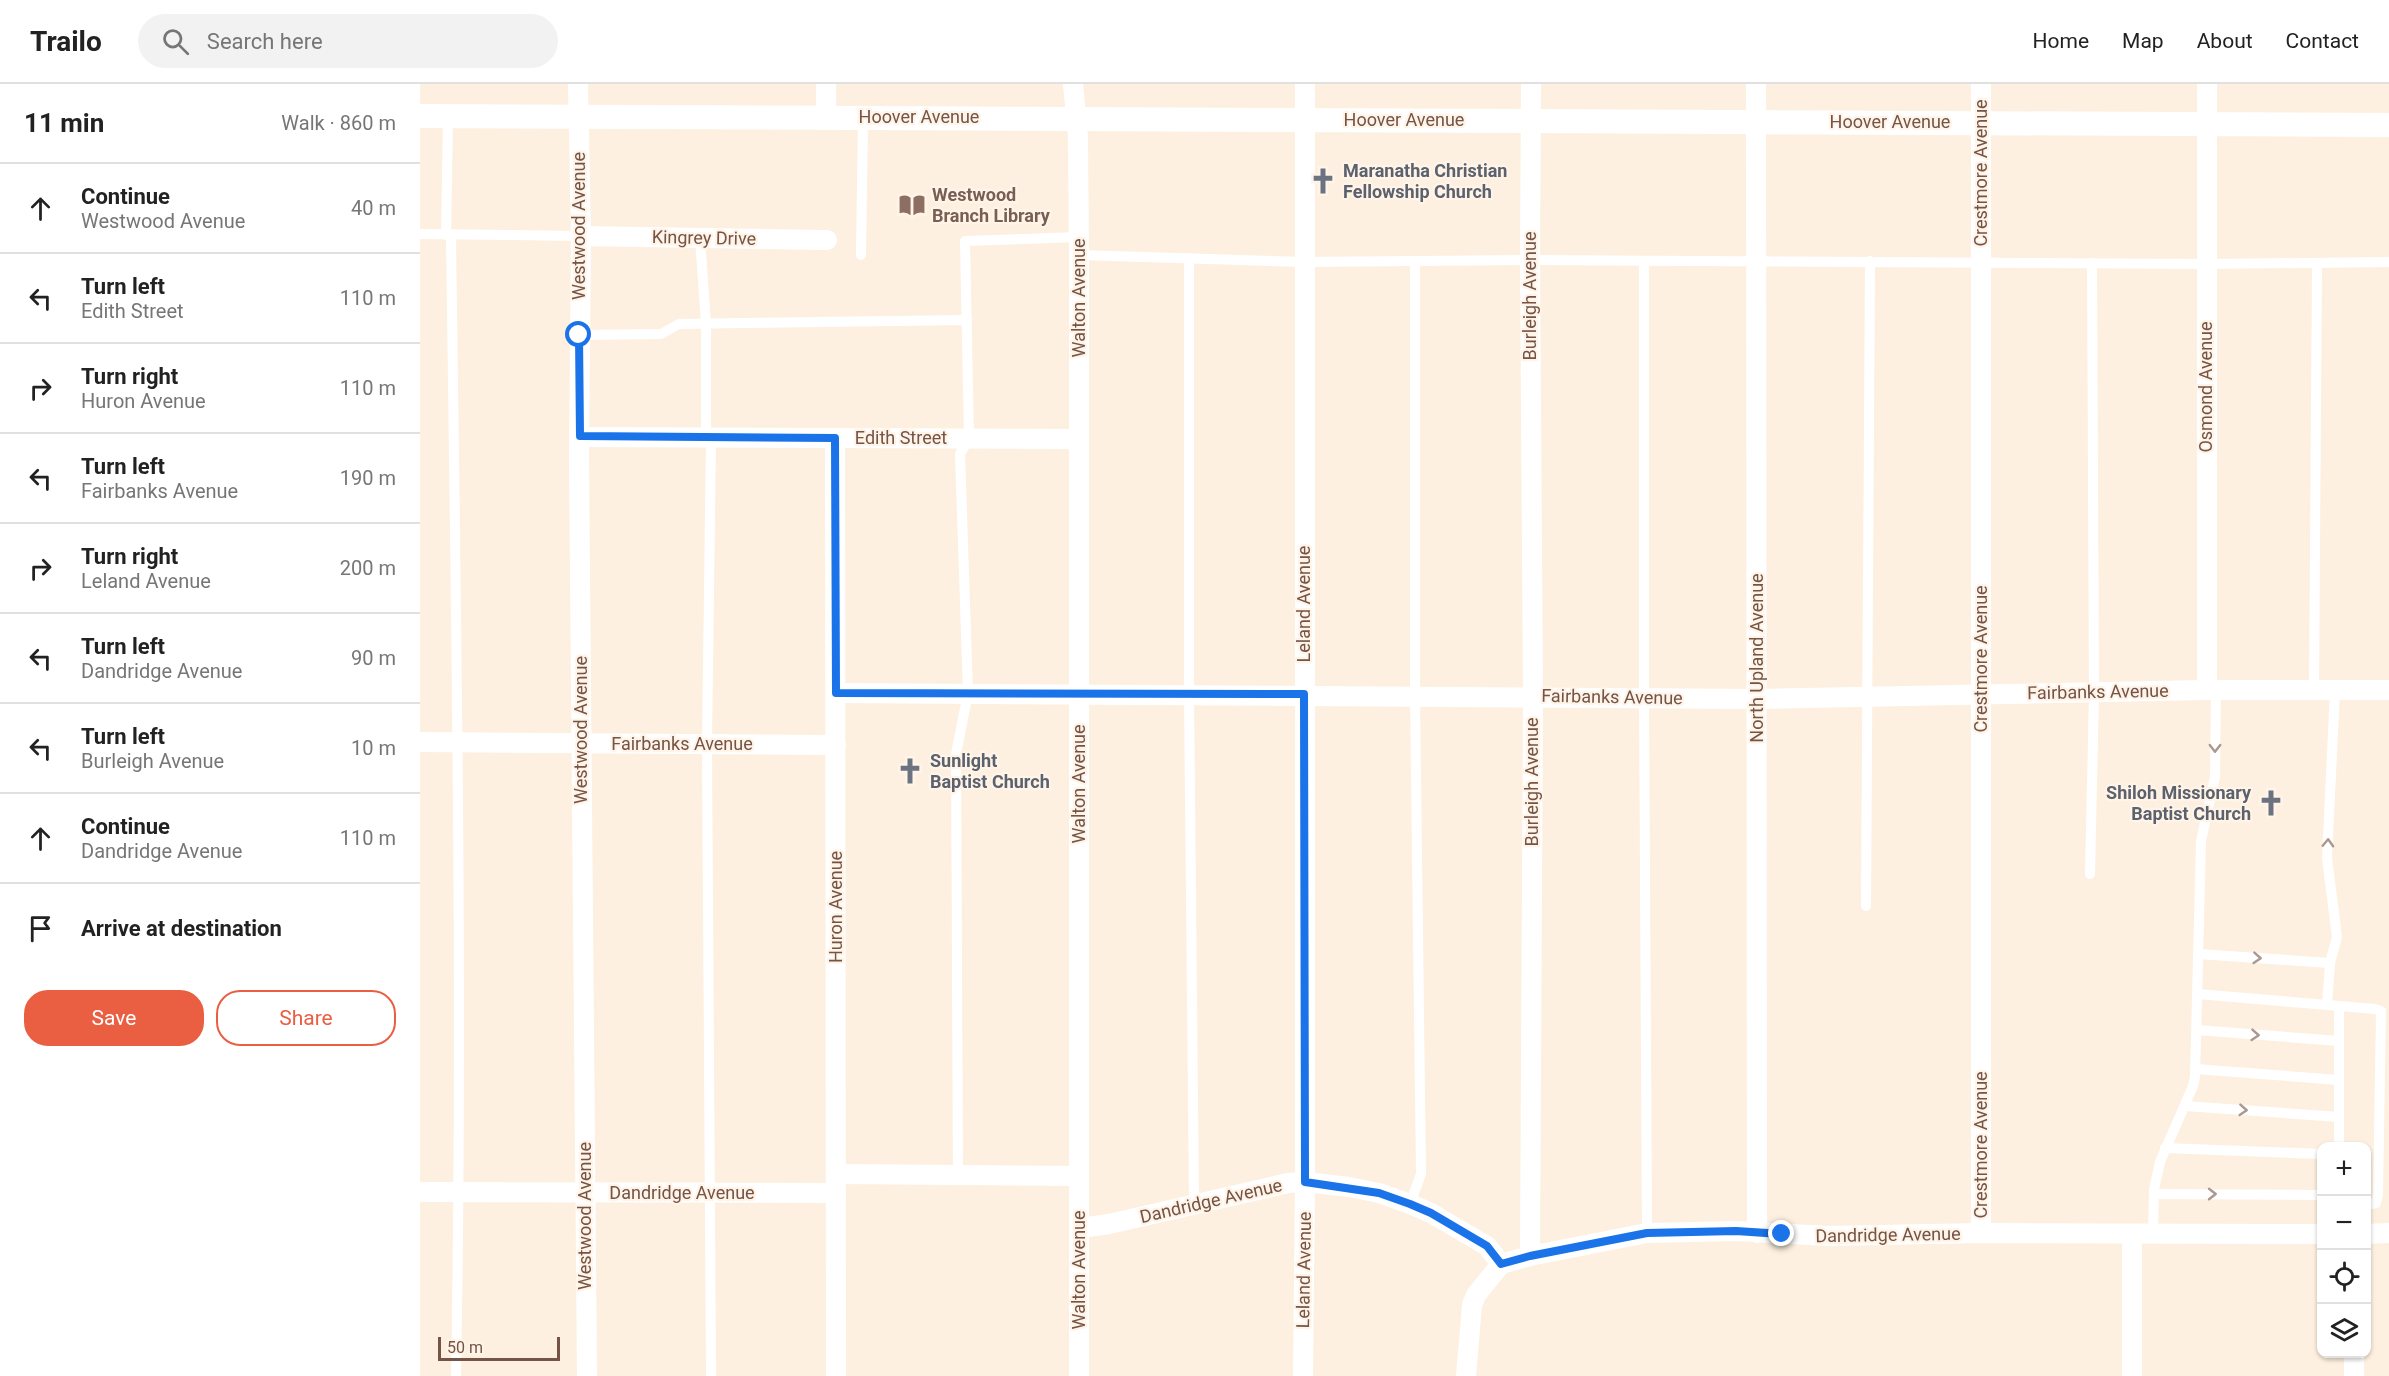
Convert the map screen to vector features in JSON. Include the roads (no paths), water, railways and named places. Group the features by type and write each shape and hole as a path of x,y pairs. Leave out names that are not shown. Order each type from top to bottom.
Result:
{"street":[{"name":"Westwood Avenue","path":"578,84 581,236 579,335 581,744 587,1376"},
{"path":"826,84 826,117"},
{"name":"Walton Avenue","path":"1073,84 1079,246 1079,1376"},
{"name":"Leland Avenue","path":"1303,1376 1305,84"},
{"name":"Burleigh Avenue","path":"1530,1256 1533,697 1531,84"},
{"name":"North Upland Avenue","path":"1756,84 1757,1233"},
{"name":"Crestmore Avenue","path":"1981,84 1981,1233"},
{"name":"Osmond Avenue","path":"2207,84 2206,264 2211,690"},
{"name":"Hoover Avenue","path":"420,116 2389,125"},
{"name":"Kingrey Drive","path":"581,236 826,240"},
{"name":"Edith Street","path":"580,436 1079,439"},
{"name":"Huron Avenue","path":"835,438 836,1376"},
{"name":"Fairbanks Avenue","path":"836,693 1304,694 1757,699 2211,690 2389,690"},
{"name":"Fairbanks Avenue","path":"420,742 836,745"},
{"name":"Dandridge Avenue","path":"420,1192 711,1192 958,1176 1078,1176"},
{"name":"Dandridge Avenue","path":"1080,1228 1109,1224 1288,1183 1305,1182 1379,1193 1410,1204 1431,1213 1487,1246 1501,1264"},
{"name":"Dandridge Avenue","path":"1530,1256 1647,1233 1757,1233 1827,1236 1981,1233 2317,1234"},
{"path":"2371,1234 2389,1233"},
{"path":"2132,1235 2132,1376"},
{"path":"1466,1376 1472,1305 1476,1295 1501,1264 1530,1256"},
{"path":"2354,1358 2354,1376"}],"lane":[{"path":"448,117 458,742 459,1193 456,1376"},
{"path":"861,255 863,117"},
{"path":"420,234 581,236"},
{"path":"700,238 709,437 707,744 711,1376"},
{"path":"958,1176 956,754 968,693 960,454 969,438 965,240 1079,246 1189,258 1305,262 1981,261 2206,264 2389,262"},
{"path":"1189,258 1194,1203"},
{"path":"1410,1204 1420,1174 1415,695 1415,261"},
{"path":"1644,261 1647,1233"},
{"path":"1866,906 1870,261"},
{"path":"2090,874 2094,692 2092,263"},
{"path":"2314,690 2317,263"},
{"path":"579,335 661,334 679,324 967,320"},
{"path":"2153,1234 2154,1194 2160,1162 2193,1086 2196,1069 2200,841 2215,777 2211,690"},
{"path":"2327,1005 2330,963 2337,937 2327,858 2336,690"},
{"path":"2198,954 2330,963"},
{"path":"2198,994 2381,1011 2383,1017 2378,1195 2376,1203 2371,1204"},
{"path":"2339,1006 2339,1142"},
{"path":"2197,1030 2339,1041"},
{"path":"2196,1069 2339,1080"},
{"path":"2185,1106 2339,1117"},
{"path":"2165,1148 2317,1154"},
{"path":"2154,1194 2317,1195"}],"place":[{"name":"Maranatha Christian Fellowship Church","path":"1323,181"},
{"name":"Westwood Branch Library","path":"912,205"},
{"name":"Sunlight Baptist Church","path":"910,771"},
{"name":"Shiloh Missionary Baptist Church","path":"2271,803"}]}
